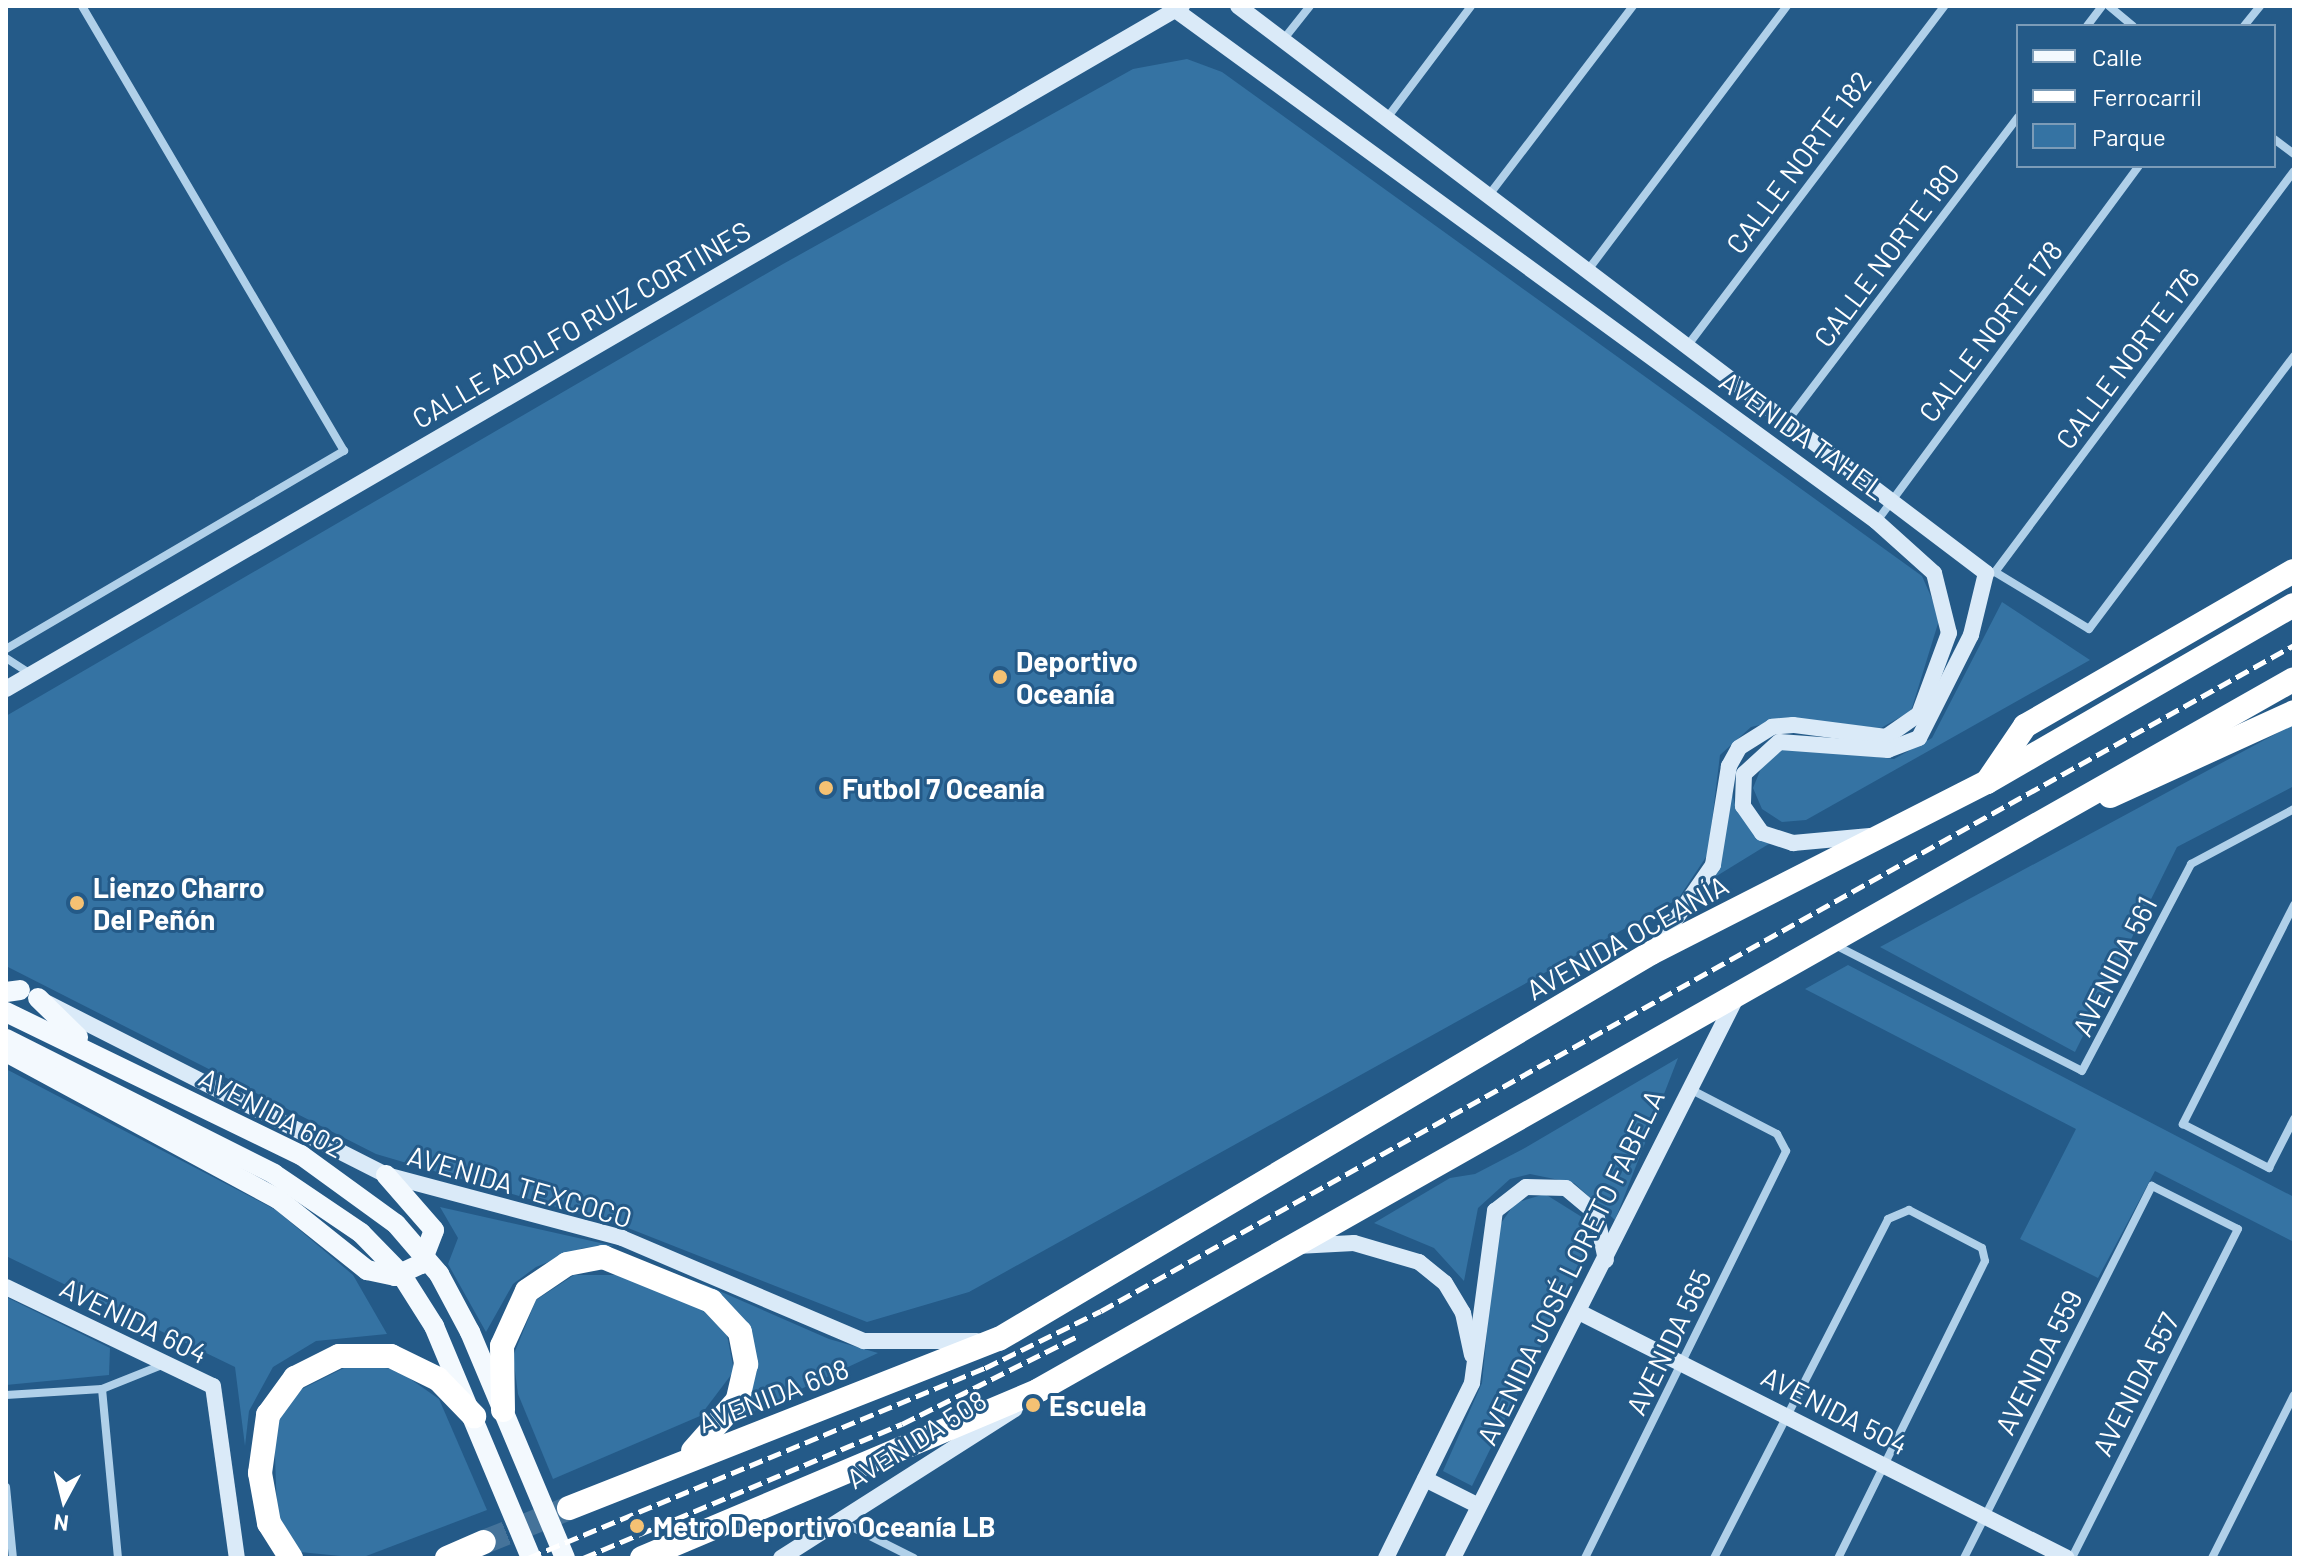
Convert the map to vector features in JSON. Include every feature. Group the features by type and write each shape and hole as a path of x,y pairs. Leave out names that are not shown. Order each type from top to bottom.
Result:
{"highway":[{"path":"1987,782 2025,726 2294,571"},
{"name":"AVENIDA OCEANÍA","path":"999,1339 1651,953 1987,782 2294,605"},
{"path":"642,1558 1039,1390 1287,1247 1835,945 2294,679"},
{"path":"2073,805 2160,778 2294,712"},
{"path":"503,1410 502,1346 527,1291 567,1264 603,1257 669,1282 728,1314 746,1364 725,1422 664,1469"},
{"name":"AVENIDA 608","path":"569,1508 999,1339"},
{"path":"291,1558 269,1523 260,1473 268,1415 314,1365 367,1352 416,1364 474,1416"},
{"path":"447,1558 484,1542"}],"main road":[{"path":"17,991 89,1048"},
{"name":"AVENIDA 602","path":"6,1012 89,1048 315,1163 396,1224 439,1274 503,1410 565,1558"},
{"name":"AVENIDA 602","path":"6,1039 305,1191 361,1233 419,1299 474,1416"},
{"path":"6,1052 278,1199 367,1270 395,1276 421,1264 434,1230 386,1175"},
{"path":"474,1416 531,1558"}],"street":[{"path":"6,649 344,451 82,6"},
{"name":"AVENIDA TAHEL","path":"1238,6 1991,572 2085,630 2294,356"},
{"path":"1283,40 1310,6"},
{"path":"1387,118 1471,6"},
{"path":"1489,195 1633,6"},
{"path":"1588,270 1787,6"},
{"name":"CALLE NORTE 182","path":"1688,345 1944,6"},
{"path":"2088,24 2102,6"},
{"path":"2109,6 2131,24"},
{"path":"2246,24 2260,6"},
{"name":"AVENIDA TAHEL","path":"1175,8 1876,521 1923,559 1946,601 1946,651 1919,714 1886,737 1793,725 1772,727 1739,748 1729,766 1713,865 1651,953"},
{"name":"CALLE ADOLFO RUIZ CORTINES","path":"6,689 1175,8"},
{"name":"CALLE NORTE 180","path":"1788,420 2016,120"},
{"path":"2276,140 2294,154"},
{"name":"CALLE NORTE 178","path":"1876,521 2138,168"},
{"name":"CALLE NORTE 176","path":"1991,572 2294,171"},
{"path":"1888,834 1778,840 1750,821 1744,774 1779,742 1888,750 1919,738 1971,635 1991,572"},
{"path":"6,658 31,674"},
{"name":"AVENIDA 561","path":"1835,945 2082,1071 2191,864 2294,809"},
{"path":"2294,905 2183,1124 2269,1168 2294,1119"},
{"name":"AVENIDA TEXCOCO","path":"17,991 386,1175 622,1238 864,1341 999,1339"},
{"name":"AVENIDA JOSÉ LORETO FABELA","path":"1453,1558 1579,1312 1606,1266 1687,1088 1735,1000"},
{"name":"AVENIDA 565","path":"1585,1558 1683,1362 1786,1144 1687,1088"},
{"path":"1472,1383 1487,1230 1508,1197 1546,1184 1583,1197 1606,1237 1606,1266"},
{"name":"AVENIDA 559","path":"1964,1558 2152,1186 2238,1229"},
{"path":"1714,1558 1895,1210 1909,1210 1985,1254 1886,1465 1838,1558"},
{"name":"AVENIDA 557","path":"2069,1558 2238,1229"},
{"path":"1287,1247 1354,1243 1419,1262 1445,1283 1463,1313 1472,1383"},
{"name":"AVENIDA 604","path":"6,1287 213,1386 237,1558"},
{"name":"AVENIDA 504","path":"1579,1312 2069,1558"},
{"path":"6,1395 102,1389 167,1363"},
{"name":"AVENIDA JOSÉ LORETO FABELA","path":"1386,1558 1472,1383"},
{"path":"102,1389 118,1558"},
{"name":"AVENIDA 508","path":"781,1558 837,1519 926,1472 1039,1390"},
{"path":"2212,1558 2294,1395"},
{"path":"1425,1479 1479,1506"},
{"path":"6,1487 13,1558"},
{"path":"837,1519 914,1558"}],"green space":[{"name":"Deportivo Oceanía","path":"1187,59 1222,72 1922,576 1940,617 1911,711 1881,728 1787,719 1751,727 1720,755 1708,854 1678,899 969,1292 867,1322 628,1228 376,1154 6,966 6,716 783,264 1133,69"},
{"path":"2002,602 2090,660 1806,820 1782,822 1762,809 1753,788 1766,756 1789,747 1894,759 1932,738"},
{"path":"2294,724 2294,786 2177,847 2075,1052 1880,947"},
{"path":"1731,789 1736,808 1772,842 1715,877"},
{"path":"1848,965 2294,1197 2294,1242 2155,1171 2098,1278 2020,1239 2076,1129 1805,989"},
{"path":"1678,1058 1615,1220 1574,1183 1530,1174 1510,1179 1478,1208 1464,1281 1434,1248 1374,1223 1450,1178 1475,1174 1523,1149"},
{"path":"6,1069 276,1210 353,1275 387,1334 316,1341 273,1367 249,1411 245,1446 235,1367 6,1256"},
{"path":"1545,1194 1585,1219 1588,1251 1472,1486 1443,1471 1482,1383 1497,1229 1515,1203"},
{"path":"440,1207 614,1246 583,1248 536,1267 513,1284 486,1332 448,1264 458,1238"},
{"path":"574,1275 625,1275 700,1307 727,1335 734,1371 700,1416 553,1479 518,1394 513,1356 536,1300"},
{"path":"701,1283 829,1339 878,1353 739,1418 755,1368 749,1333 735,1309"},
{"path":"6,1297 110,1348 109,1375 6,1385"},
{"path":"350,1365 396,1369 439,1399 487,1510 361,1558 300,1552 277,1513 274,1427 296,1392"}],"tunnel":[{"path":"484,1542 567,1509"}],"railway":[{"path":"528,1558 985,1368 1101,1311 2294,645"},
{"path":"583,1558 902,1424 1080,1335"}],"place":[{"name":"Deportivo Oceanía","path":"1000,677"},
{"name":"Futbol 7 Oceanía","path":"826,788"},
{"name":"Lienzo Charro Del Peñón","path":"77,903"},
{"name":"Escuela","path":"1033,1405"},
{"name":"Metro Deportivo Oceanía LB","path":"637,1526"}]}
